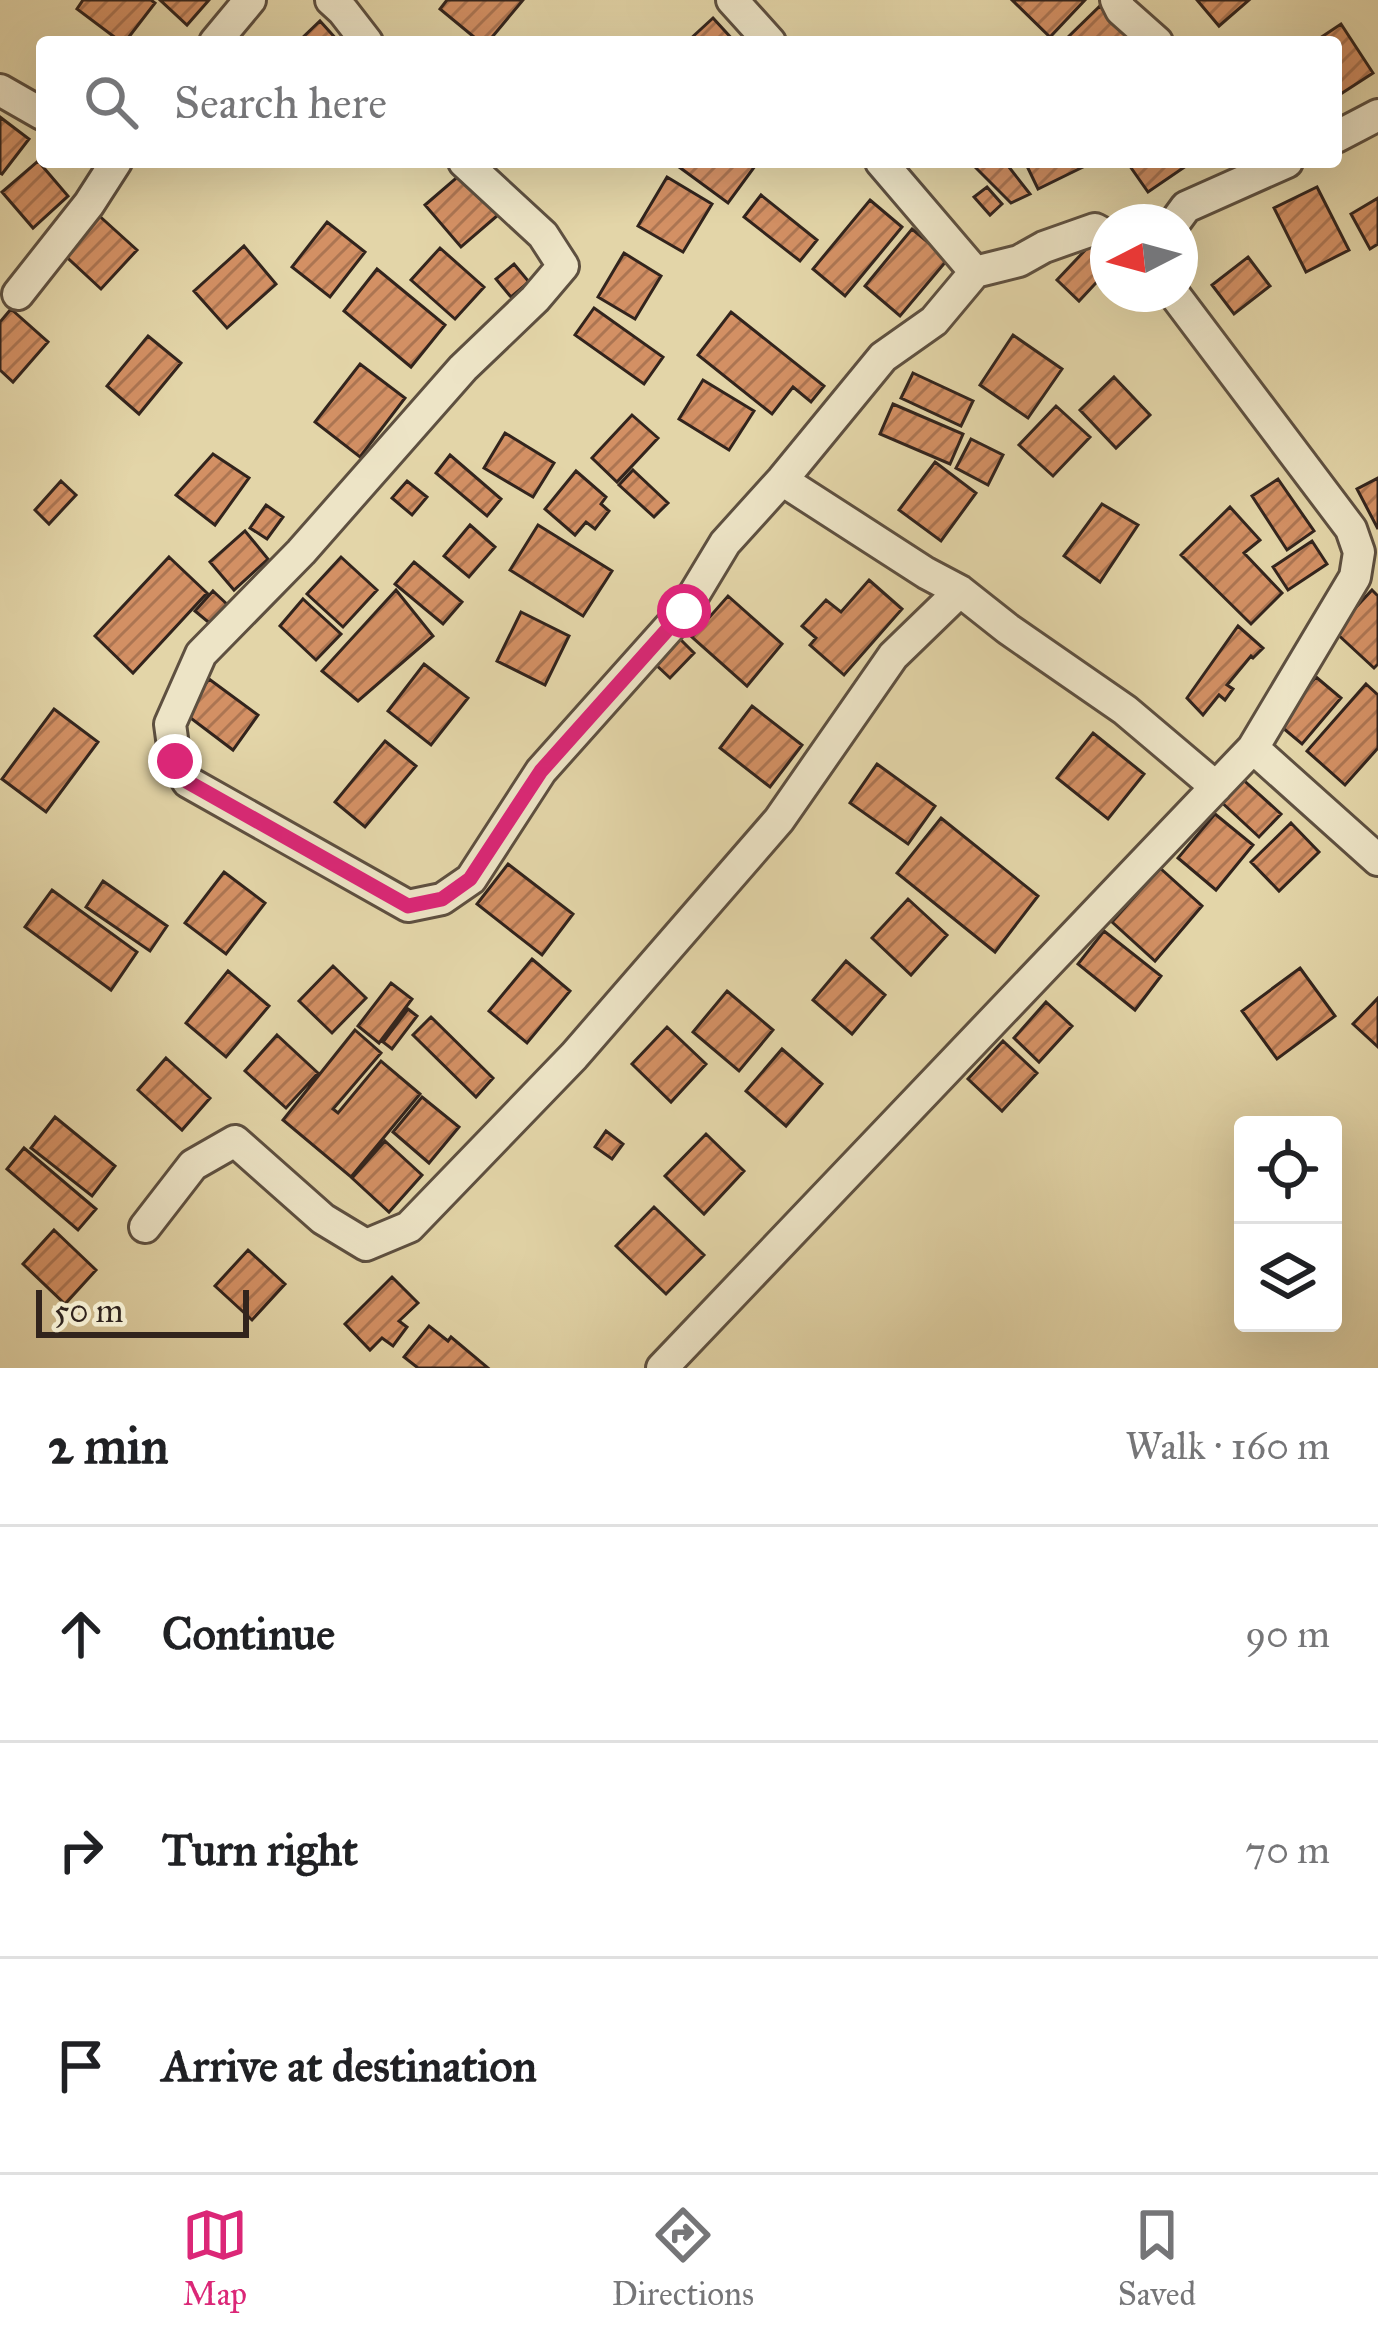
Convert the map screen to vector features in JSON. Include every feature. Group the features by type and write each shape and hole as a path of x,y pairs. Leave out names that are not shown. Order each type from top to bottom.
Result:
{"street":[{"path":"220,36 250,0"},
{"path":"331,0 362,36"},
{"path":"732,0 765,36"},
{"path":"1116,0 1150,36"},
{"path":"0,90 36,111"},
{"path":"1342,134 1378,115"},
{"path":"18,294 112,168"},
{"path":"470,168 544,236 563,266 201,654 170,724 175,761 188,782 408,906 442,899 470,879 541,771 684,611 725,543 883,357 934,321 975,272 1019,261 1090,231"},
{"path":"885,168 975,272"},
{"path":"1192,204 1264,168"},
{"path":"662,1368 1253,748 1355,577 1359,552 1351,529 1188,312"},
{"path":"782,480 960,591 1125,710 1216,787"},
{"path":"145,1227 193,1165 235,1141 323,1219 365,1245 409,1227 574,1056 779,820 893,656 960,591"},
{"path":"1253,748 1378,860"}],"building":[{"path":"83,0 155,3 130,36 113,36 77,9"},
{"path":"160,0 209,0 187,25"},
{"path":"447,0 523,0 493,36 473,36 440,9"},
{"path":"1012,0 1085,0 1049,36"},
{"path":"1197,0 1249,0 1219,26"},
{"path":"1100,6 1127,35 1126,36 1069,36"},
{"path":"713,18 730,36 694,36"},
{"path":"320,21 334,36 304,36"},
{"path":"1341,24 1373,73 1342,93 1342,36 1323,36"},
{"path":"0,117 29,139 2,174 0,173"},
{"path":"36,163 36,168 44,168 68,196 33,228 2,192"},
{"path":"680,168 754,168 728,203"},
{"path":"976,168 1010,168 1030,194 1011,203"},
{"path":"1028,168 1081,168 1038,189"},
{"path":"1131,168 1183,168 1148,192"},
{"path":"462,173 498,215 461,247 425,205"},
{"path":"667,177 712,204 683,252 638,226"},
{"path":"987,187 1002,204 990,215 974,197"},
{"path":"1317,187 1349,250 1306,272 1274,208"},
{"path":"761,195 817,240 800,261 744,217"},
{"path":"1378,198 1378,244 1370,249 1351,214"},
{"path":"870,200 902,227 845,296 813,269"},
{"path":"95,212 137,250 101,289 59,250"},
{"path":"327,222 365,252 330,297 292,267"},
{"path":"912,229 948,259 900,316 865,286"},
{"path":"1090,245 1090,289 1079,301 1057,280"},
{"path":"244,246 276,284 227,328 194,291"},
{"path":"440,248 484,287 455,319 411,280"},
{"path":"624,253 661,276 635,319 598,297"},
{"path":"1248,257 1270,286 1234,314 1212,285"},
{"path":"514,264 529,282 511,297 496,279"},
{"path":"377,269 445,325 411,367 344,311"},
{"path":"594,308 663,357 644,384 575,335"},
{"path":"11,309 48,342 13,382 0,370 0,322"},
{"path":"731,312 824,386 811,402 793,387 772,414 698,355"},
{"path":"1013,335 1062,369 1028,418 980,385"},
{"path":"148,336 181,363 139,414 107,386"},
{"path":"360,364 405,398 360,457 315,422"},
{"path":"913,373 973,401 961,426 901,398"},
{"path":"1114,377 1150,415 1116,448 1080,410"},
{"path":"703,380 754,411 729,450 679,419"},
{"path":"893,404 963,434 950,464 880,434"},
{"path":"1056,406 1090,437 1053,476 1019,445"},
{"path":"632,415 658,438 617,482 592,458"},
{"path":"505,433 554,463 533,497 484,468"},
{"path":"971,439 1003,455 988,485 956,468"},
{"path":"213,454 249,478 215,525 176,495"},
{"path":"450,455 501,499 487,516 436,473"},
{"path":"935,462 976,493 941,541 899,510"},
{"path":"633,470 668,503 654,517 619,485"},
{"path":"576,471 606,497 601,504 609,511 595,529 586,522 575,535 545,509"},
{"path":"1378,478 1378,529 1357,489"},
{"path":"1278,479 1314,531 1287,550 1252,496"},
{"path":"61,481 76,495 49,524 35,510"},
{"path":"407,481 427,497 412,515 392,498"},
{"path":"1102,504 1138,525 1100,582 1064,556"},
{"path":"266,505 283,517 267,539 250,528"},
{"path":"1230,507 1260,540 1244,553 1282,593 1251,624 1181,555"},
{"path":"470,525 495,547 469,577 444,556"},
{"path":"538,525 612,571 583,616 510,570"},
{"path":"245,531 268,559 234,590 210,562"},
{"path":"1312,541 1327,564 1288,590 1273,567"},
{"path":"169,557 207,593 133,673 95,636"},
{"path":"341,557 377,590 343,627 307,594"},
{"path":"414,562 462,602 443,624 395,584"},
{"path":"869,580 902,609 844,675 810,645 816,638 802,626 826,600 841,612"},
{"path":"396,590 433,636 358,701 322,671"},
{"path":"1372,590 1378,596 1378,664 1374,668 1334,631"},
{"path":"213,591 230,607 213,626 195,611"},
{"path":"728,596 782,644 747,686 692,637"},
{"path":"303,599 341,634 316,660 280,626"},
{"path":"521,612 569,636 545,685 497,661"},
{"path":"1238,626 1263,648 1227,685 1233,689 1225,700 1219,695 1203,715 1187,698"},
{"path":"679,638 694,653 670,678 654,663"},
{"path":"424,664 468,698 431,745 388,711"},
{"path":"1316,677 1341,698 1302,744 1277,723"},
{"path":"209,679 258,715 233,750 184,713"},
{"path":"1366,684 1378,695 1378,748 1345,785 1307,751"},
{"path":"752,706 802,745 770,787 720,748"},
{"path":"54,709 98,742 46,812 2,779"},
{"path":"1093,733 1144,774 1108,819 1057,778"},
{"path":"385,741 416,766 365,827 335,802"},
{"path":"877,764 935,806 908,844 850,803"},
{"path":"1239,776 1281,814 1259,837 1218,799"},
{"path":"1215,814 1253,845 1216,890 1178,858"},
{"path":"941,818 1038,896 995,952 897,873"},
{"path":"1291,823 1319,852 1279,891 1251,862"},
{"path":"508,864 573,914 542,955 477,904"},
{"path":"1160,868 1202,906 1155,961 1112,922"},
{"path":"224,872 265,903 226,954 185,923"},
{"path":"103,881 167,926 150,951 86,907"},
{"path":"52,890 137,952 111,990 25,927"},
{"path":"908,899 947,935 911,975 872,938"},
{"path":"1104,931 1161,976 1135,1010 1078,964"},
{"path":"532,959 570,991 527,1043 489,1011"},
{"path":"846,961 885,995 852,1034 813,1000"},
{"path":"333,966 366,998 332,1033 299,1001"},
{"path":"1300,968 1335,1016 1277,1059 1242,1011"},
{"path":"228,971 269,1006 226,1057 186,1023"},
{"path":"391,983 412,999 379,1043 358,1026"},
{"path":"727,991 773,1030 739,1071 693,1032"},
{"path":"1378,998 1378,1047 1353,1024"},
{"path":"1046,1002 1072,1026 1039,1062 1014,1038"},
{"path":"408,1009 417,1016 392,1049 383,1042"},
{"path":"431,1017 493,1078 476,1097 413,1035"},
{"path":"667,1027 706,1064 671,1102 632,1064"},
{"path":"355,1030 381,1053 333,1109 338,1113 381,1061 420,1094 351,1177 283,1120"},
{"path":"277,1035 318,1073 286,1108 245,1071"},
{"path":"1003,1041 1037,1073 1002,1111 968,1079"},
{"path":"782,1049 822,1084 786,1126 746,1091"},
{"path":"166,1058 210,1098 182,1130 138,1090"},
{"path":"422,1097 459,1127 429,1163 393,1132"},
{"path":"55,1117 115,1166 92,1196 31,1148"},
{"path":"606,1131 623,1144 612,1159 595,1147"},
{"path":"706,1134 744,1171 704,1214 665,1176"},
{"path":"385,1141 422,1175 389,1212 352,1178"},
{"path":"24,1148 96,1209 78,1230 7,1169"},
{"path":"654,1207 704,1255 666,1294 616,1246"},
{"path":"54,1230 96,1270 65,1304 23,1264"},
{"path":"248,1250 285,1284 252,1320 215,1286"},
{"path":"392,1277 418,1303 399,1321 407,1327 393,1346 382,1338 370,1350 345,1324"},
{"path":"429,1326 448,1341 451,1337 488,1368 418,1368 404,1357"}],"route":[{"path":"175,761 188,782 408,906 442,899 470,879 541,771 684,611"}]}
